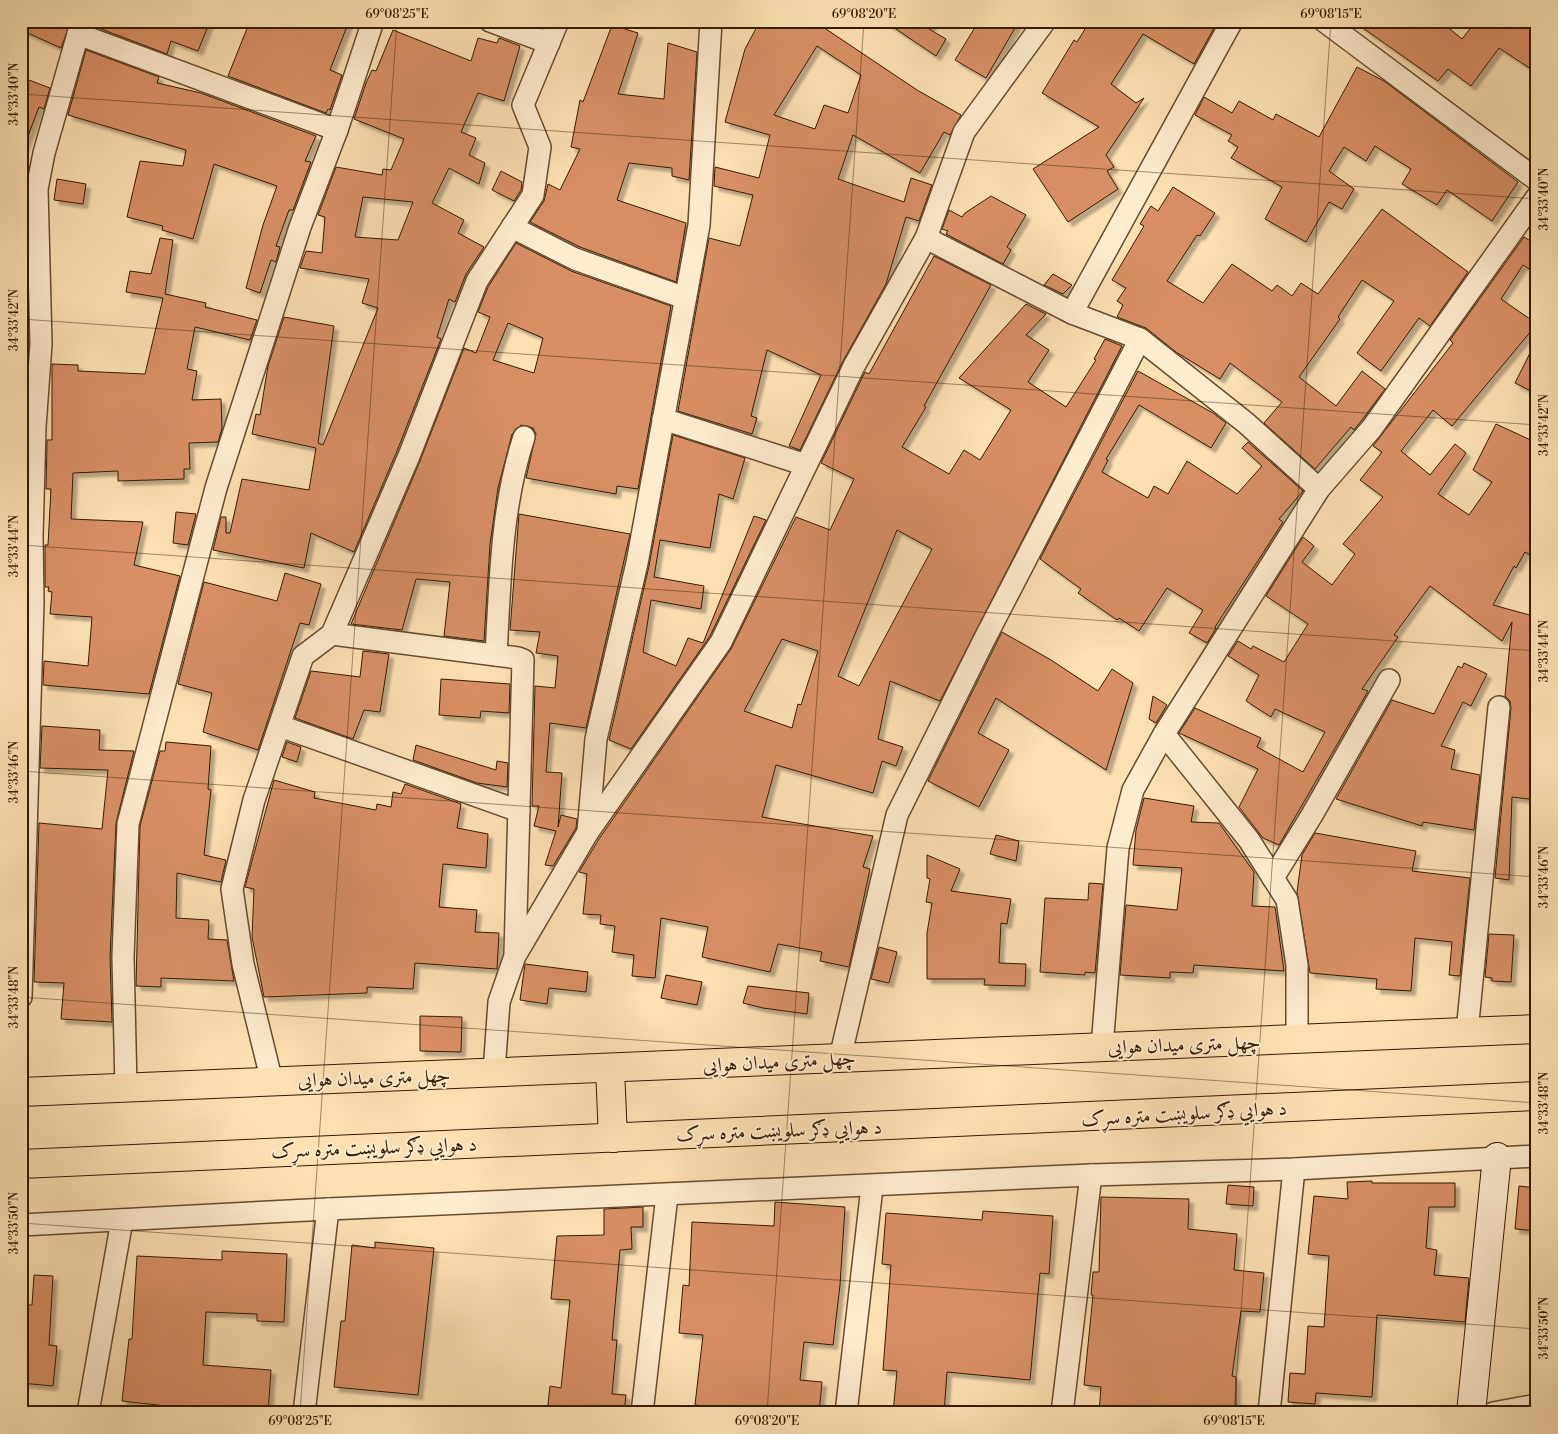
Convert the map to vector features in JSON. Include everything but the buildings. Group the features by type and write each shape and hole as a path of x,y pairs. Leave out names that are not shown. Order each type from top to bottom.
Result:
{"main road":[{"name":"چهل متری میدان هوایی","path":"21,1092 1537,1029"},
{"path":"610,1069 613,1138"},
{"name":"د هوايي ډګر سلویښت متره سړک","path":"21,1164 1537,1096"}],"street":[{"path":"126,1088 123,957 128,824 216,488 300,227 337,130 373,21"},
{"path":"490,21 549,43"},
{"path":"272,1082 243,964 232,889 254,800 303,656 332,634 409,456 477,282 533,195 540,147 523,105 558,21"},
{"path":"588,832 596,740 637,563 699,225 712,21"},
{"path":"494,1072 499,1002 515,956 588,832 721,642 854,366 926,238 964,132 1045,21"},
{"path":"1072,313 1232,21"},
{"path":"1324,21 1537,180"},
{"path":"21,997 24,809 33,602 26,536 41,344 37,189 44,153 81,28 337,130"},
{"path":"1102,1047 1118,848 1133,790 1164,734 1318,489 1372,428 1537,197"},
{"path":"512,227 575,260 685,298"},
{"path":"926,238 1072,313 1140,339 1246,423 1318,489"},
{"path":"840,1058 897,816 983,642 1140,339"},
{"path":"664,418 806,465"},
{"path":"496,655 506,519 514,468 524,437"},
{"path":"332,634 523,660 515,956"},
{"path":"1273,878 1312,815 1389,680"},
{"path":"1466,1032 1499,707"},
{"path":"280,726 519,811"},
{"path":"1164,734 1248,840 1287,900 1297,965 1296,1039"},
{"path":"21,1225 328,1209 1091,1175 1294,1169 1537,1156"},
{"path":"1471,1413 1497,1157"},
{"path":"1269,1413 1294,1169"},
{"path":"1062,1413 1091,1175"},
{"path":"846,1413 872,1186"},
{"path":"642,1413 667,1195"},
{"path":"304,1413 328,1209"},
{"path":"88,1413 122,1220"},
{"path":"1493,1413 1537,1405"}]}
